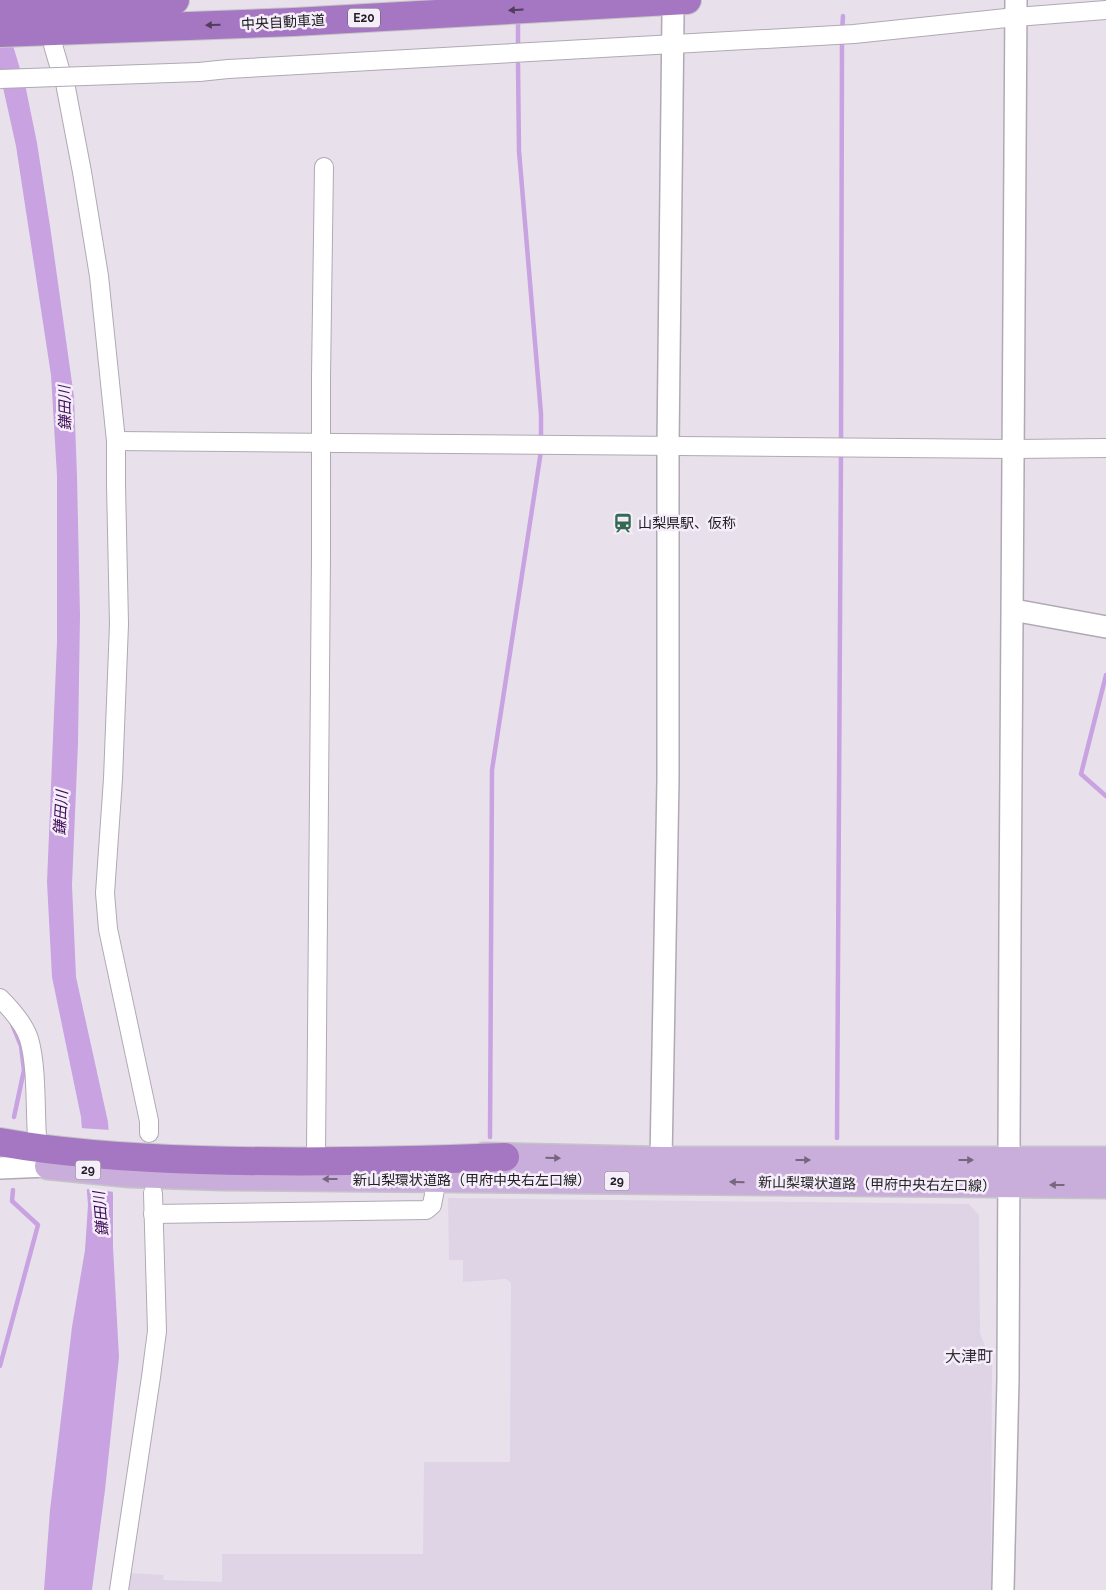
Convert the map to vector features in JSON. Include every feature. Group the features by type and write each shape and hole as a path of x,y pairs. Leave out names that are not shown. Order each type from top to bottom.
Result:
{"highway":[{"path":"0,7 175,0"},
{"name":"中央自動車道","path":"0,33 48,39 284,22 680,8"},
{"path":"0,1142 46,1148 328,1161 395,1161 505,1157"},
{"path":"0,1158 46,1148"}],"main road":[{"name":"新山梨環状道路（甲府中央右左口線）","path":"134,1153 220,1151 661,1160 1009,1173 1106,1185"},
{"name":"新山梨環状道路（甲府中央右左口線）","path":"134,1153 221,1177 437,1179 1009,1173 1106,1160"}],"street":[{"path":"661,1160 668,780 668,445 672,44 680,8"},
{"path":"1003,1590 1008,1380 1016,8"},
{"path":"0,79 199,72 854,34 1016,8 1106,10"},
{"path":"48,39 62,76 82,172 99,276 116,441 120,624 113,779 105,893 108,929 149,1121 134,1153"},
{"path":"316,1153 324,168"},
{"path":"116,441 1014,449 1106,448"},
{"path":"1013,610 1106,627"},
{"path":"0,998 13,1010 29,1038 46,1148"},
{"path":"0,1129 46,1148"},
{"path":"0,1168 46,1148"},
{"path":"154,1214 426,1210 432,1205 437,1179"},
{"path":"119,1590 157,1331 153,1193"}],"shaded area":[{"path":"448,1198 969,1204 979,1215 980,1333 992,1364 991,1590 126,1590 127,1573 164,1575 163,1580 222,1582 222,1554 423,1554 424,1462 510,1462 511,1283 506,1279 463,1282 463,1260 449,1260"}],"water":[{"name":"鎌田川","path":"0,2 26,89 37,143 74,397 80,615 78,743 72,885 76,977 108,1122 113,1195 113,1247 119,1357 92,1590 44,1590 50,1510 72,1327 85,1250 88,1205 81,1117 52,977 47,882 57,642 57,476 51,375 16,146 0,74"}],"pier":[{"path":"79,1128 111,1130 115,1192 85,1189"}],"waterway":[{"path":"842,32 843,16"},
{"path":"518,23 518,46"},
{"path":"841,444 842,40"},
{"path":"518,64 519,151 541,414 541,437"},
{"path":"490,1137 492,770 541,451"},
{"path":"837,1138 841,452"},
{"path":"1106,675 1081,774 1106,796"},
{"path":"12,1024 21,1046 24,1070 14,1117"},
{"path":"0,1366 38,1225 12,1201 13,1190"}],"place":[{"name":"山梨県駅、仮称","path":"623,523"}],"district":[{"name":"大津町","path":"969,1356"}]}
